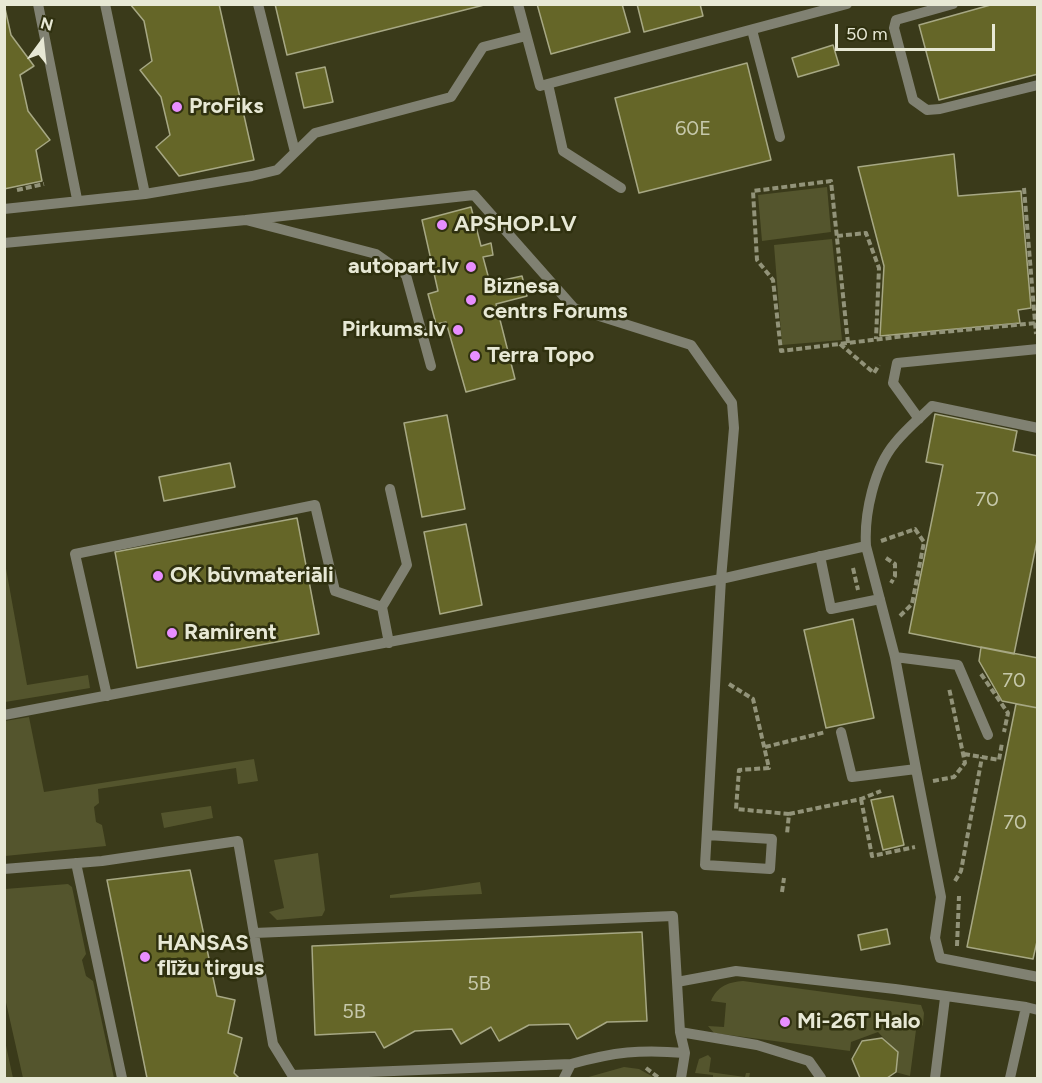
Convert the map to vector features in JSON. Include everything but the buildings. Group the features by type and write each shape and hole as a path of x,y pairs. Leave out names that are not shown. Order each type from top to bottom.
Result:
{"lane":[{"path":"38,4 77,199"},
{"path":"105,4 145,194"},
{"path":"258,4 296,152"},
{"path":"518,4 540,86 847,4"},
{"path":"953,4 896,20 894,28 913,100 927,110 940,109 1038,86"},
{"path":"752,30 780,137"},
{"path":"4,209 77,199 145,194 277,170 315,133 451,97 483,47 526,36"},
{"path":"548,84 563,151 621,188"},
{"path":"4,243 474,195 574,308 691,345 732,402 735,428 721,579 705,865 770,869 772,839 707,835"},
{"path":"246,220 376,254 406,275 431,366"},
{"path":"919,419 893,383 897,363 1038,349"},
{"path":"1038,428 932,406 894,443 880,469 865,527 866,546 895,657 941,897 935,938 940,958 1038,977"},
{"path":"389,642 382,607 407,565 390,489"},
{"path":"107,696 75,554 315,505 335,591 382,607"},
{"path":"4,715 721,579 866,546"},
{"path":"820,556 831,609 880,599"},
{"path":"895,657 958,665 988,735"},
{"path":"842,732 852,777 916,769"},
{"path":"4,869 76,863 238,842 273,1044 293,1077 571,1064 607,1054 643,1049 685,1053"},
{"path":"76,863 122,1078"},
{"path":"254,933 673,916 680,1032 685,1053 681,1078"},
{"path":"677,982 736,971 895,988 945,998 1032,1009 1010,1078"},
{"path":"935,1078 945,998"},
{"path":"680,1032 757,1045 809,1061 821,1078"},
{"path":"564,1078 571,1064"}],"path":[{"path":"848,343 831,181 753,191 757,260 773,279 781,351 1036,323"},
{"path":"14,190 44,184"},
{"path":"1024,188 1037,339"},
{"path":"837,236 866,233 879,268 876,339"},
{"path":"888,338 888,349"},
{"path":"839,344 874,374 884,357"},
{"path":"881,542 915,529 924,542 912,604 900,617"},
{"path":"880,535 881,548"},
{"path":"849,550 861,603"},
{"path":"882,555 895,564 895,576 890,586"},
{"path":"896,607 902,626"},
{"path":"717,681 729,684 753,699 769,768 739,771 736,809 789,814 861,799 885,791"},
{"path":"918,784 954,777 965,763 948,682"},
{"path":"765,747 824,732 842,732"},
{"path":"955,881 961,872 982,757"},
{"path":"929,770 933,791"},
{"path":"861,799 872,856 930,844"},
{"path":"787,836 789,814"},
{"path":"782,892 784,870"},
{"path":"953,871 960,912 957,946 966,952"}],"green space":[{"path":"827,187 831,232 762,241 758,195"},
{"path":"832,239 842,340 782,345 774,245"},
{"path":"5,563 27,685 88,675 90,688 5,702"},
{"path":"29,717 44,792 254,759 258,781 238,784 236,768 98,789 99,803 94,807 96,822 102,825 106,846 5,856 5,721"},
{"path":"211,806 213,818 164,828 161,813"},
{"path":"318,853 325,910 322,916 277,920 269,912 284,908 274,860"},
{"path":"480,882 482,894 390,898 390,895"},
{"path":"68,884 72,887 86,954 82,960 86,976 93,981 114,1078 23,1078 5,998 5,889"},
{"path":"743,981 921,1005 924,1013 923,1025 916,1030 910,1076 895,1072 898,1053 878,1032 851,1042 850,1051 714,1033 708,1026 724,1027 726,1003 711,1001 724,986"},
{"path":"5,1041 13,1078 5,1078"},
{"path":"708,1055 711,1058 709,1072 745,1077 746,1073 750,1073 749,1078 713,1078 713,1075 695,1073 699,1059"},
{"path":"624,1067 639,1069 655,1078 585,1078"}],"place":[{"name":"ProFiks","path":"177,107"},
{"name":"APSHOP.LV","path":"442,225"},
{"name":"autopart.lv","path":"471,267"},
{"name":"Biznesa centrs Forums","path":"471,300"},
{"name":"Pirkums.lv","path":"458,330"},
{"name":"Terra Topo","path":"475,356"},
{"name":"OK būvmateriāli","path":"158,576"},
{"name":"Ramirent","path":"172,633"},
{"name":"HANSAS flīžu tirgus","path":"145,957"},
{"name":"Mi-26T Halo","path":"785,1022"}]}
